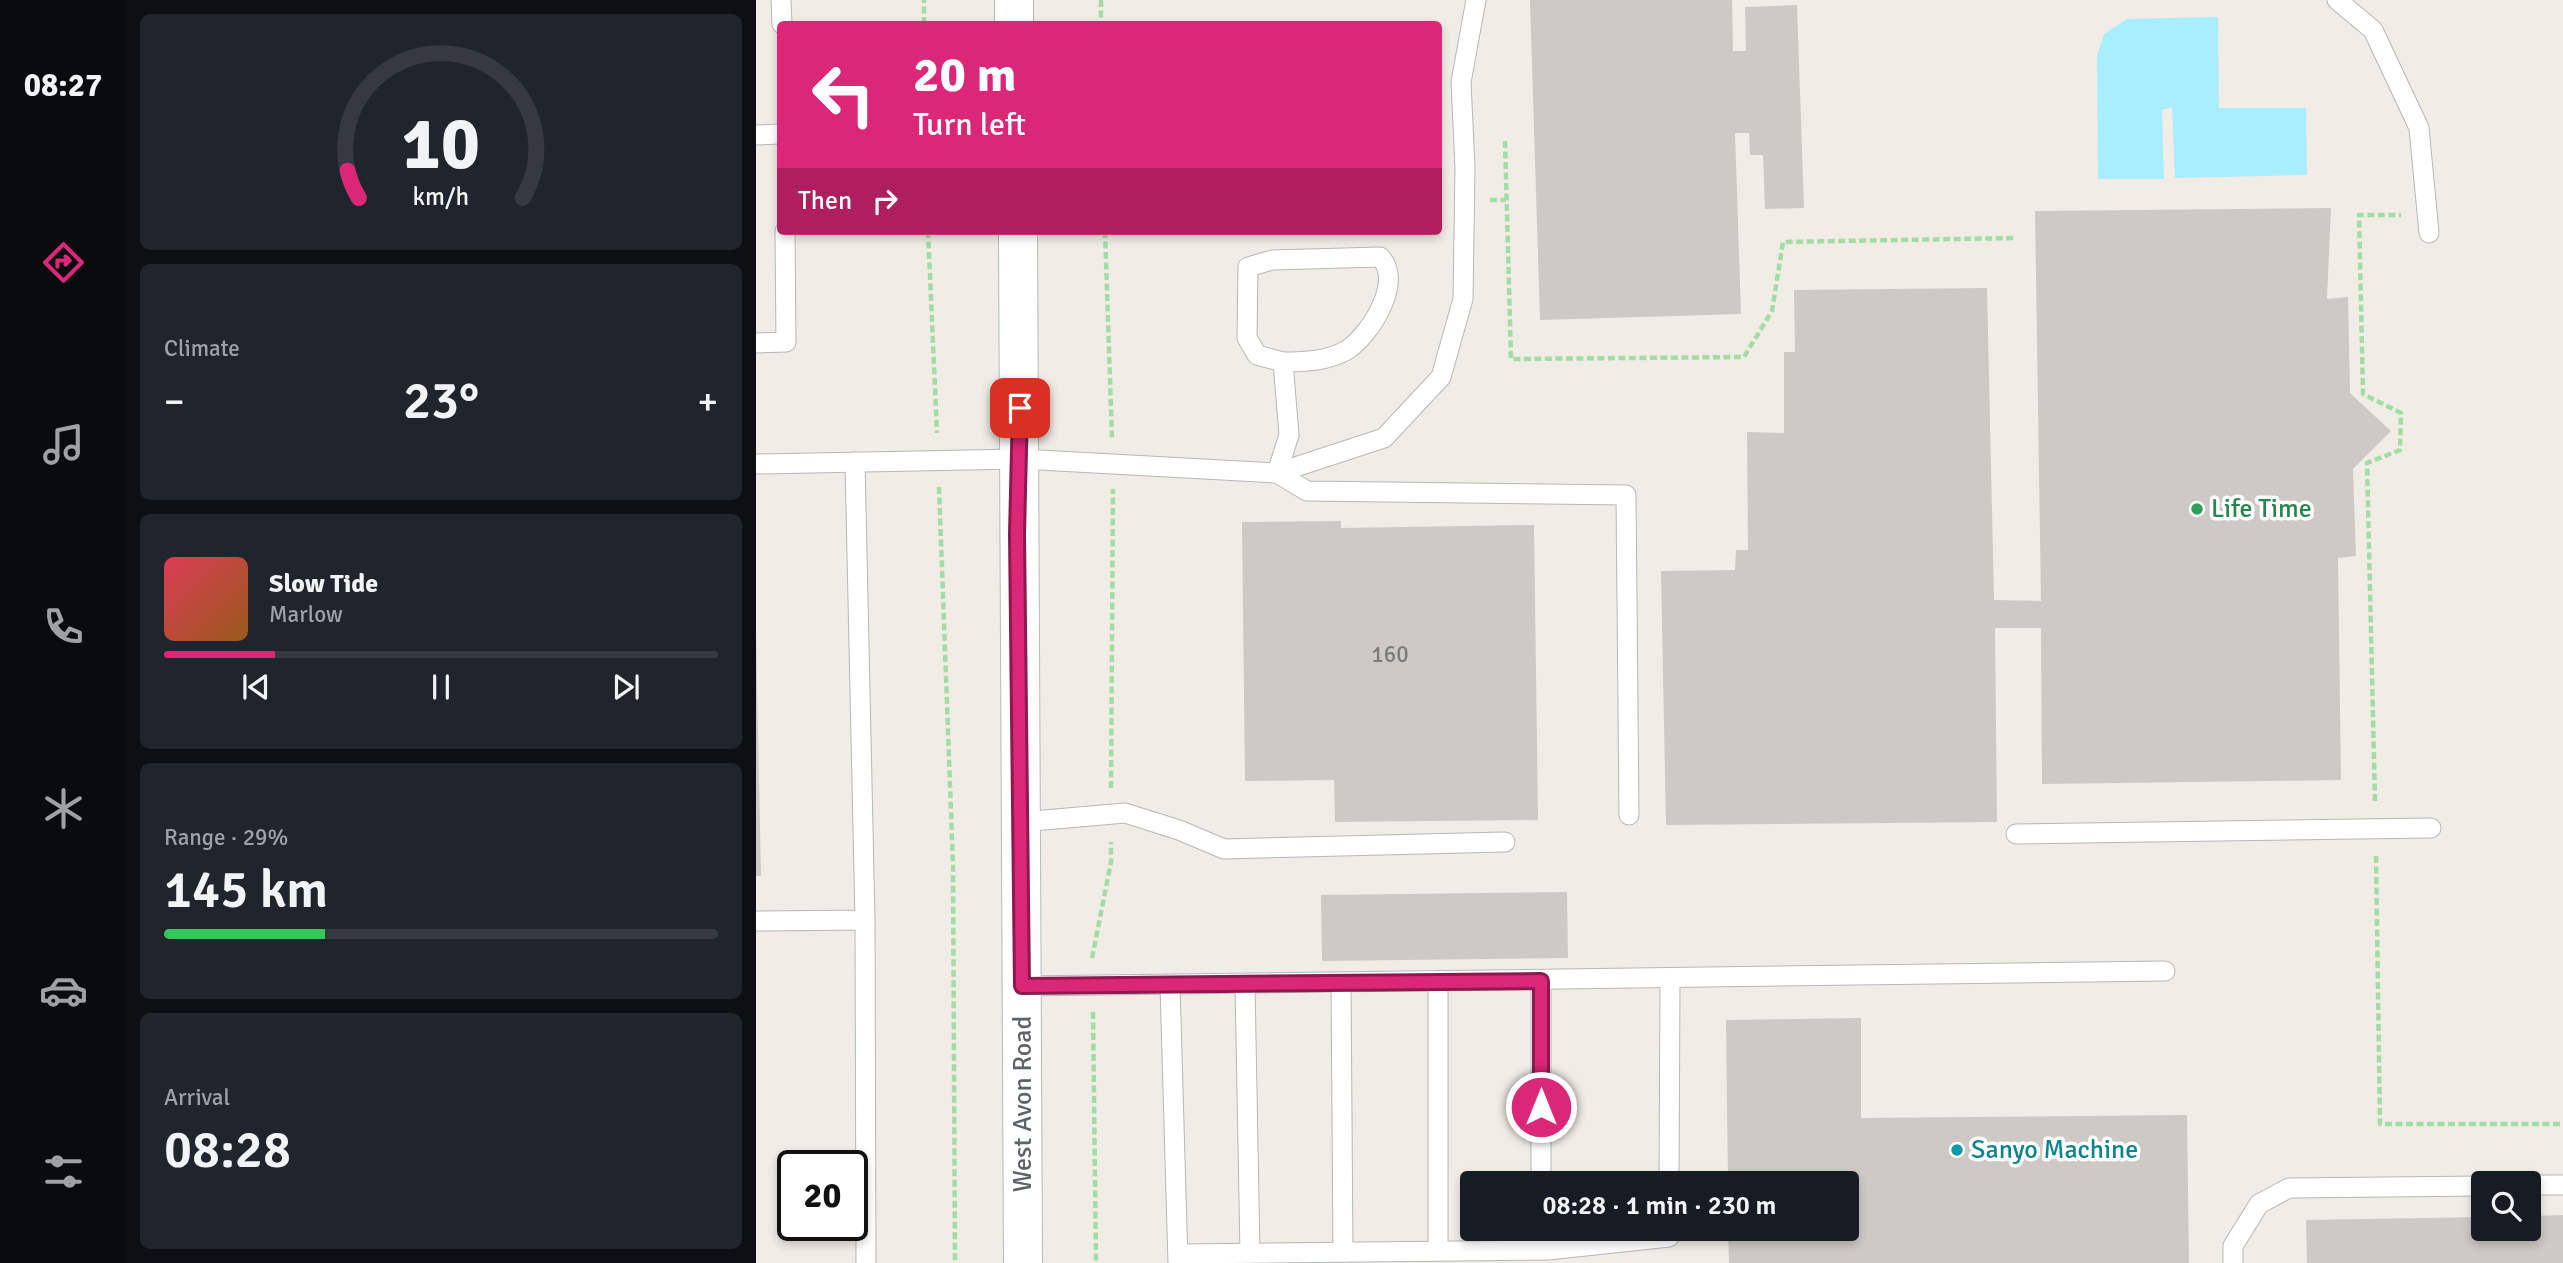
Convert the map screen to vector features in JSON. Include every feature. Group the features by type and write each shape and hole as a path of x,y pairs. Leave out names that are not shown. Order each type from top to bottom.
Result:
{"main road":[{"path":"1014,0 1014,21"},
{"name":"West Avon Road","path":"1018,235 1021,459 1017,534 1023,1263"}],"lane":[{"path":"781,0 782,21"},
{"path":"756,464 1021,459 1277,473 1384,438 1441,377 1463,299 1465,168 1461,82 1476,0"},
{"path":"2337,0 2373,30 2419,128 2428,224"},
{"path":"756,135 777,134"},
{"path":"756,343 786,342 785,235"},
{"path":"1380,257 1388,265 1391,281 1381,307 1349,349 1308,362 1283,362 1257,355 1247,338 1248,267 1272,260 1380,257"},
{"path":"1277,473 1289,435 1283,362"},
{"path":"855,462 866,920 866,1263"},
{"path":"1277,473 1307,491 1626,495 1629,815"},
{"path":"1021,822 1125,813 1224,849 1505,842"},
{"path":"2016,834 2431,828"},
{"path":"756,921 866,920"},
{"path":"1022,986 1670,980 2165,971"},
{"path":"1669,1171 1670,980"},
{"path":"1541,981 1541,1171"},
{"path":"1438,982 1438,1251"},
{"path":"1341,983 1343,1252"},
{"path":"1245,984 1250,1253"},
{"path":"1170,985 1179,1259 1211,1259 1250,1253 1304,1258 1343,1252 1541,1250 1630,1241"},
{"path":"2541,1185 2563,1185"},
{"path":"2233,1263 2233,1246 2259,1204 2289,1188 2471,1186"},
{"path":"1541,1241 1541,1250"}],"path":[{"path":"924,0 924,21"},
{"path":"1101,0 1101,21"},
{"path":"1505,141 1511,359 1744,356 1772,311 1783,242 2014,238"},
{"path":"2428,224 2359,215 2363,394 2402,413 2400,450 2367,463 2380,1124 2563,1124"},
{"path":"928,235 953,866 954,1263"},
{"path":"1096,1263 1092,954 1111,862 1113,464 1105,235"}],"water":[{"path":"2218,17 2219,108 2306,108 2307,175 2175,178 2172,107 2162,110 2164,179 2098,179 2097,55 2104,34 2127,19"}],"building":[{"path":"1530,0 1732,0 1733,51 1746,51 1745,7 1797,5 1804,208 1765,209 1763,155 1750,155 1749,133 1735,133 1741,314 1540,320"},
{"name":"Life Time","path":"2331,208 2327,299 2348,297 2350,393 2391,431 2353,469 2356,556 2338,558 2341,780 2042,784 2041,628 1995,628 1997,822 1666,825 1661,571 1735,570 1736,550 1748,550 1747,432 1784,433 1784,352 1795,352 1794,290 1987,288 1994,600 2041,601 2035,211"},
{"path":"1341,521 1341,528 1534,525 1538,820 1335,822 1334,780 1245,781 1242,522"},
{"path":"756,633 761,876 756,876"},
{"path":"1567,892 1568,958 1322,961 1321,895"},
{"name":"Sanyo Machine","path":"1861,1018 1861,1118 2187,1115 2189,1263 1729,1263 1728,1241 1859,1241 1859,1171 1728,1171 1726,1020"},
{"path":"2563,1215 2563,1263 2307,1263 2306,1220 2471,1217 2471,1241 2541,1241 2541,1216"}],"place":[{"name":"Life Time","path":"2197,509"},
{"name":"Sanyo Machine","path":"1957,1150"}],"route":[{"path":"1020,408 1021,459 1017,534 1022,986 1541,981 1541,1107"}]}
